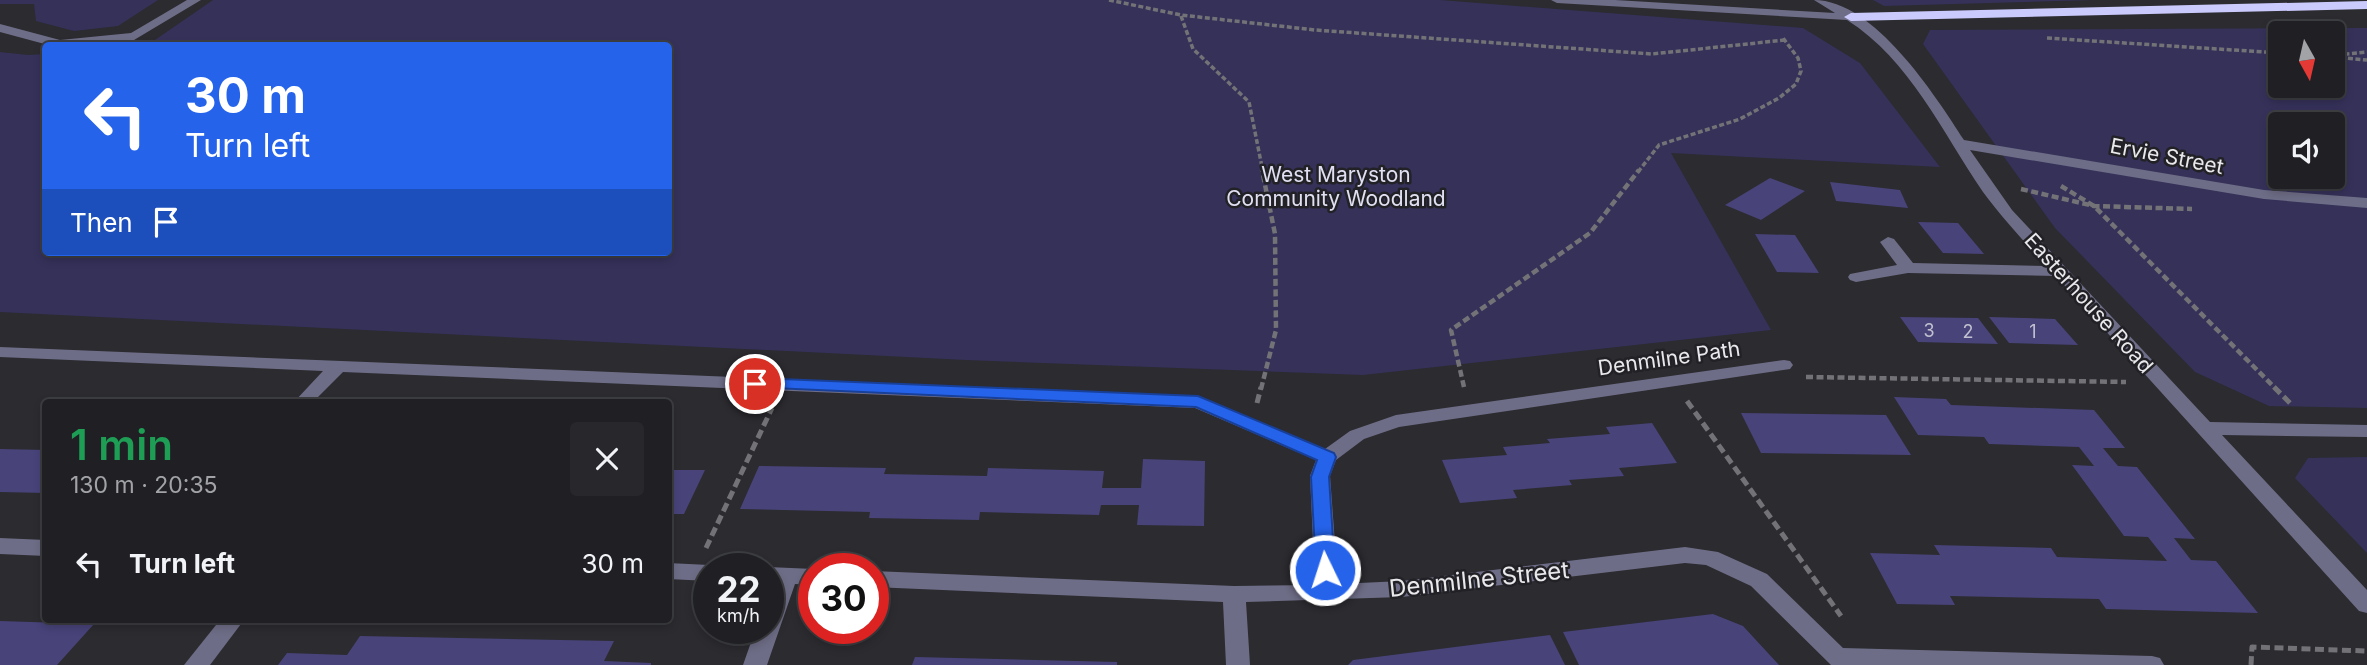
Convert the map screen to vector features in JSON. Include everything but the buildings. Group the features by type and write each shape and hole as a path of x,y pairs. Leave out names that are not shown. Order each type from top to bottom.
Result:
{"highway":[{"path":"1851,17 2367,5"}],"street":[{"path":"78,42 134,36 195,0"},
{"path":"1557,0 1851,17"},
{"name":"Easterhouse Road","path":"1820,0 1873,33 1895,55 1959,144 1981,180 2059,271 2367,605"},
{"path":"0,28 52,42"},
{"name":"Ervie Street","path":"1959,144 2031,152 2230,191 2367,203"},
{"path":"1888,242 1908,268"},
{"path":"1856,276 1908,268 2059,271"},
{"path":"0,352 1198,402 1327,457 1320,477 1327,593"},
{"name":"Denmilne Path","path":"1327,457 1357,435 1396,421 1784,365"},
{"path":"306,399 338,366"},
{"path":"2205,428 2367,431"},
{"path":"0,546 42,548"},
{"name":"Denmilne Street","path":"889,580 1234,594 1327,593 1402,589 1685,555 1710,558 1759,580 1842,661 1870,657 2152,665"},
{"path":"672,571 693,572"},
{"path":"1234,594 1238,665"},
{"path":"196,665 231,623"},
{"path":"755,665 762,644"}],"path":[{"path":"1109,0 1181,15 1315,30 1652,54 1785,40"},
{"path":"1470,409 1451,330 1590,233 1659,145 1740,119 1796,84 1801,71 1798,58 1785,40 1755,10"},
{"path":"1181,15 1193,48 1249,102 1275,234 1276,330 1251,424"},
{"path":"2041,38 2268,52"},
{"path":"2345,55 2367,52"},
{"path":"2345,57 2367,60"},
{"path":"1981,180 2094,206 2202,209"},
{"path":"2059,185 2094,206 2317,430"},
{"path":"1784,365 1798,377 2162,383"},
{"path":"1672,381 1870,657"},
{"path":"710,553 783,385"},
{"path":"2251,665 2252,647 2367,651"}],"green space":[{"path":"0,0 158,0 118,26 74,31 36,21 34,4 0,4"},
{"name":"West Maryston Community Woodland","path":"213,0 1440,0 1803,28 1860,63 1940,167 1671,153 1771,330 1363,375 966,360 0,312 0,52 42,54 42,256 672,256 672,42 152,42"},
{"path":"1873,0 2093,0 1884,6"},
{"path":"2268,28 2268,98 2345,98 2345,28 2367,28 2367,408 2269,406 2195,372 2055,228 1923,44 1930,30"},
{"path":"2367,457 2367,553 2295,478 2308,458"}],"route":[{"path":"755,384 1198,402 1327,457 1320,477 1325,570"}]}
